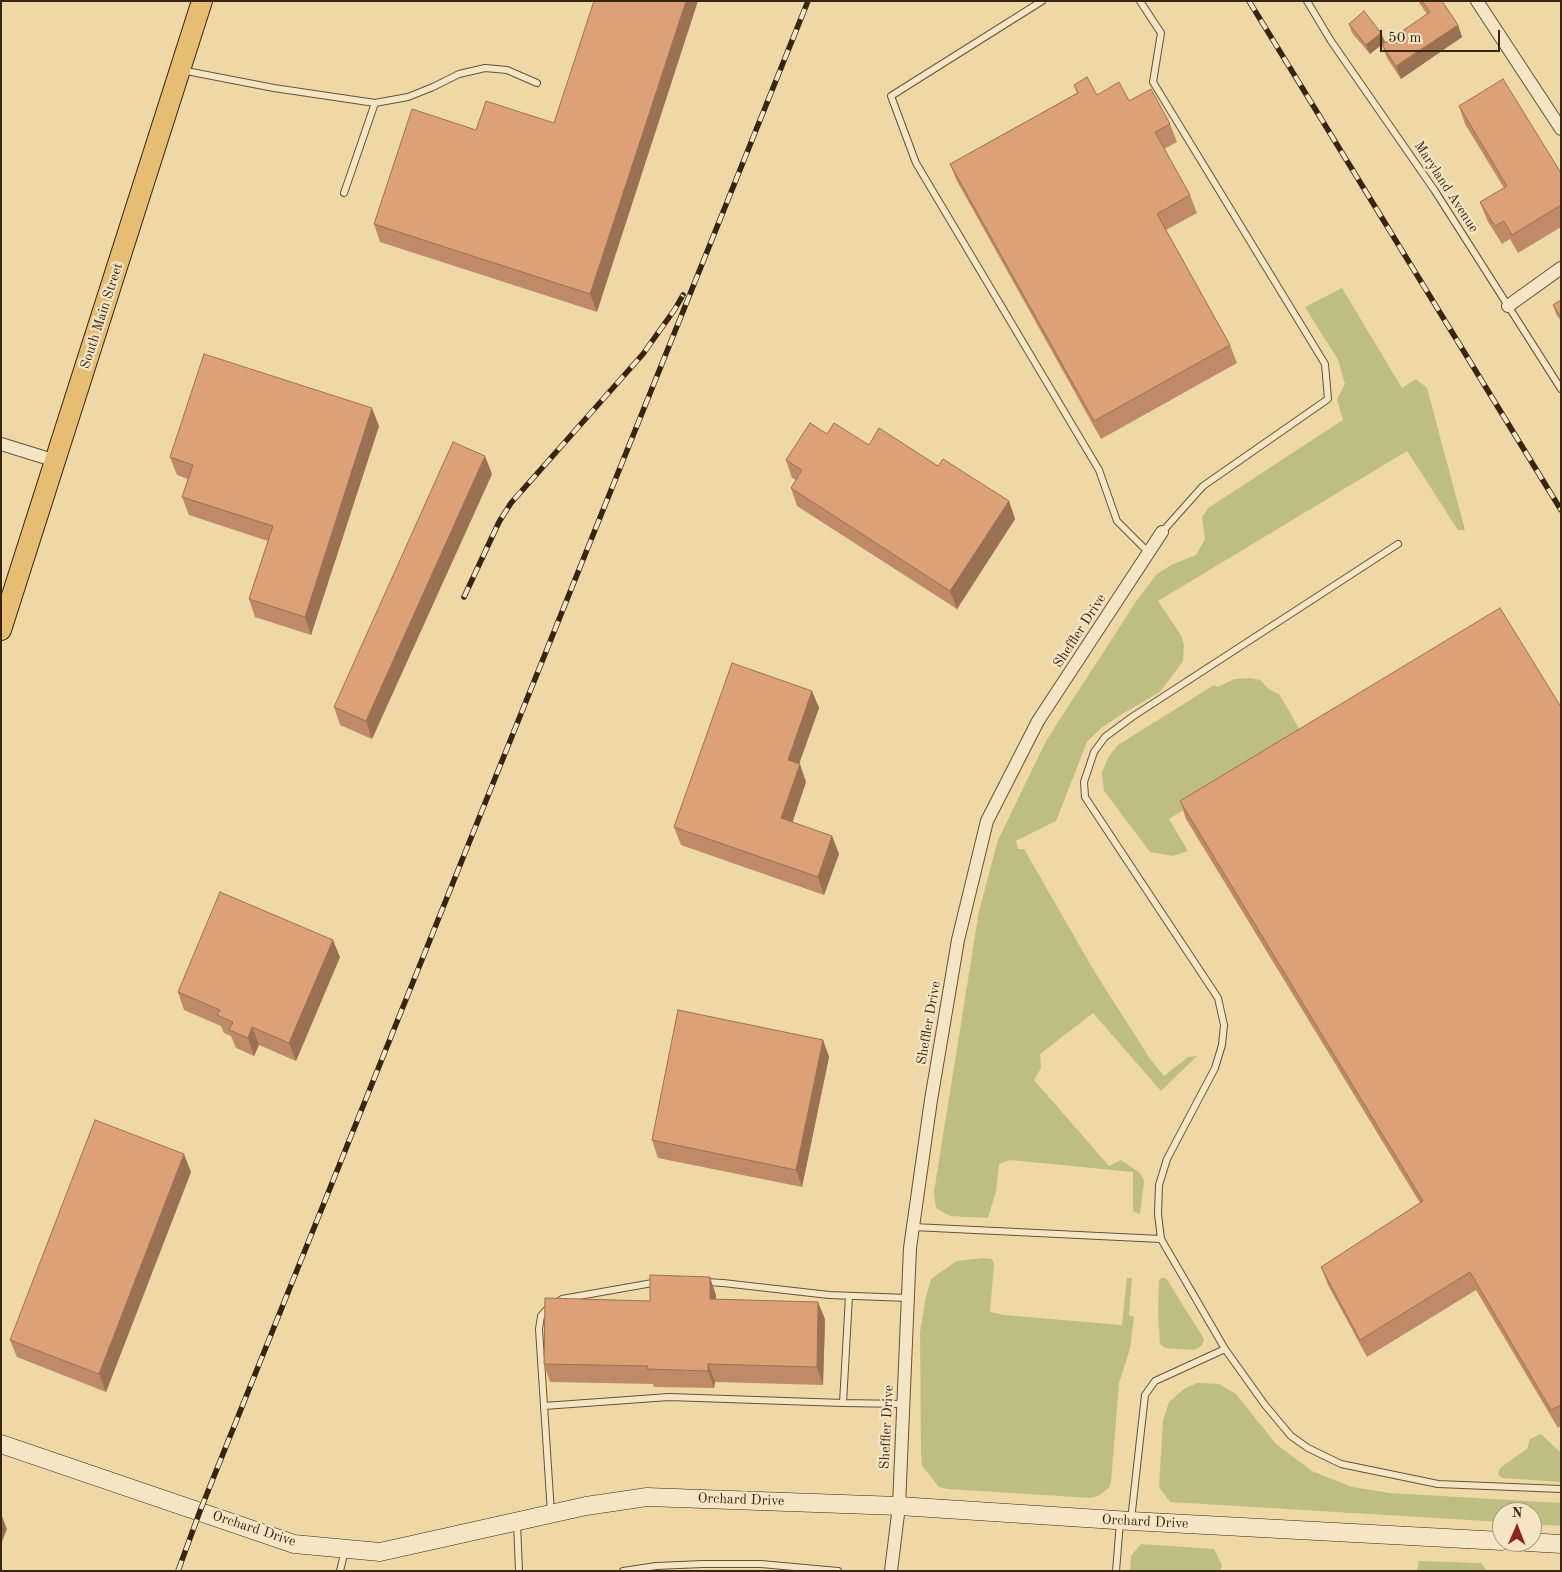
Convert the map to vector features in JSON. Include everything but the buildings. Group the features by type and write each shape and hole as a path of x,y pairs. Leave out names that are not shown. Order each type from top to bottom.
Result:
{"main road":[{"name":"South Main Street","path":"1,630 202,1"}],"street":[{"path":"1477,1 1561,129"},
{"path":"1508,306 1561,268"},
{"path":"1,444 56,461"},
{"name":"Sheffler Drive","path":"891,1571 899,1506 913,1227 931,1100 958,940 988,821 1038,722 1162,532"},
{"name":"Orchard Drive","path":"1,1444 294,1544 380,1552 551,1514 647,1496 899,1506 1126,1521 1492,1540"},
{"path":"1542,1543 1561,1544"}],"lane":[{"path":"1042,1 891,96 916,163 1099,470 1117,521 1149,553"},
{"path":"1140,1 1161,33 1153,82 1325,364 1328,399 1203,486 1162,532"},
{"name":"Maryland Avenue","path":"1307,1 1331,41 1435,191 1561,389"},
{"path":"180,70 274,88 375,103 408,97 459,74 484,68 506,70 537,83"},
{"path":"344,193 375,103"},
{"path":"1398,544 1132,717 1105,737 1094,752 1084,782 1085,797 1218,998 1224,1025 1222,1045 1215,1068 1167,1159 1159,1185 1158,1214 1161,1239 1225,1349 1264,1405 1291,1436 1308,1448 1341,1464 1438,1484 1561,1489"},
{"path":"913,1227 1161,1239"},
{"path":"551,1514 539,1328 541,1316 547,1308 562,1299 657,1282 667,1282"},
{"path":"695,1282 723,1283 849,1296 908,1298"},
{"path":"843,1403 849,1296"},
{"path":"1116,1571 1126,1521 1145,1395 1155,1381 1225,1349"},
{"path":"544,1406 669,1397 903,1404"},
{"path":"517,1522 519,1571"},
{"path":"340,1571 346,1549"},
{"path":"623,1571 656,1566 702,1564 761,1564 838,1571"}],"green space":[{"path":"1342,288 1402,388 1416,379 1427,388 1465,530 1458,530 1407,451 1158,601 1181,635 1184,645 1183,661 1161,691 1100,729 1087,742 1056,821 1016,841 1018,849 1024,849 1093,969 1150,1059 1164,1076 1188,1057 1197,1056 1161,1091 1093,1013 1040,1054 1041,1068 1034,1080 1109,1166 1121,1160 1140,1173 1144,1181 1140,1214 1133,1211 1133,1172 1010,1160 999,1164 996,1191 988,1218 950,1216 936,1208 934,1192 979,911 998,840 1046,741 1137,600 1157,574 1171,565 1196,555 1205,539 1202,517 1208,508 1343,420 1337,399 1345,384 1338,360 1305,307"},
{"path":"1251,678 1260,680 1270,690 1279,694 1303,735 1169,819 1188,851 1173,856 1150,852 1104,791 1102,772 1109,756 1118,745 1214,685 1218,687 1234,679"},
{"path":"983,1258 992,1259 994,1264 990,1312 1004,1315 1122,1325 1127,1278 1132,1278 1129,1315 1134,1317 1130,1349 1119,1383 1111,1483 1109,1488 1098,1496 1091,1498 947,1489 939,1487 922,1466 920,1332 926,1296 931,1279 957,1261"},
{"path":"1161,1278 1166,1278 1204,1339 1202,1345 1198,1348 1193,1350 1165,1348 1160,1344 1158,1316 1159,1281"},
{"path":"1197,1383 1219,1384 1236,1394 1276,1444 1312,1471 1352,1487 1390,1493 1561,1503 1561,1526 1542,1525 1542,1502 1492,1502 1492,1521 1170,1502 1159,1487 1163,1420 1169,1402 1184,1389"},
{"path":"1541,1434 1561,1453 1561,1482 1502,1478 1498,1474 1500,1468 1527,1449 1530,1439"},
{"path":"1141,1544 1214,1549 1222,1565 1220,1571 1130,1571 1131,1556"},
{"path":"1419,1561 1481,1563 1487,1571 1417,1571"}],"railway":[{"path":"178,1571 200,1511 808,1"},
{"path":"1249,1 1561,510"},
{"path":"464,597 499,522 511,503 643,354 683,295"}]}
